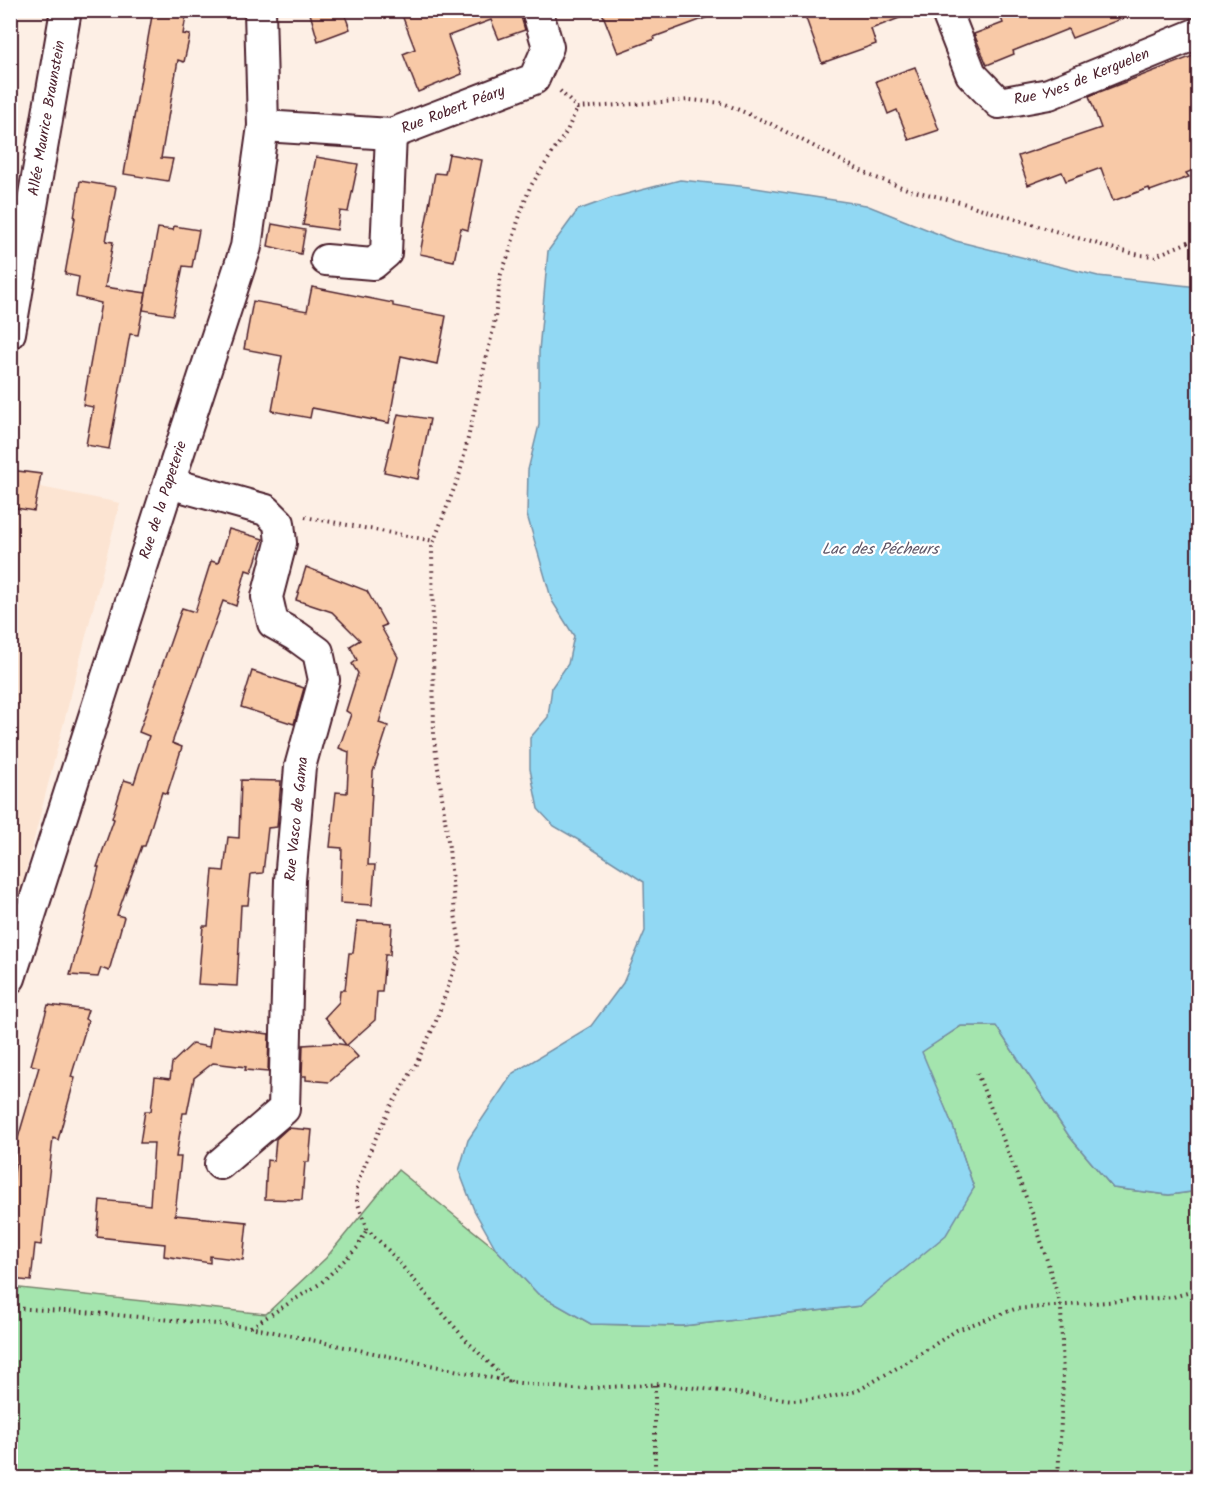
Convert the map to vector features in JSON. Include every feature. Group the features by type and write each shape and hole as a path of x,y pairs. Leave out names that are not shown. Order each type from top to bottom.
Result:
{"street":[{"name":"Allée Maurice Braunstein","path":"10,333 66,10"},
{"name":"Rue de la Papeterie","path":"10,978 246,248 263,126 260,10"},
{"path":"537,10 548,47 538,70"},
{"name":"Rue Yves de Kerguelen","path":"946,10 971,74 999,103 1049,94 1198,33"},
{"name":"Rue Robert Péary","path":"263,126 391,134 534,79 538,70"},
{"path":"326,260 373,264 386,254 391,134"},
{"path":"169,483 266,510 271,514"},
{"name":"Rue Vasco de Gama","path":"220,1164 284,1109 290,880 300,767 324,680 318,652 273,623 267,597 281,543 279,523 271,514"}],"path":[{"path":"538,70 577,108 690,100 723,103 769,123 871,176 910,190 956,201 1111,248 1155,256 1198,238"},
{"path":"511,1382 465,1339 367,1229 357,1201 357,1185 372,1146 435,1024 461,950 434,739 432,546 460,473 494,325 501,274 518,221 530,187 567,131 577,108"},
{"path":"271,514 286,513 434,541"},
{"path":"977,1073 1033,1215 1061,1306 1063,1382 1058,1479"},
{"path":"250,1328 321,1283 358,1247 367,1229"},
{"path":"10,1308 83,1312 250,1328 511,1382 574,1389 655,1385 793,1400 827,1398 857,1391 909,1361 957,1329 1015,1309 1173,1297 1198,1290"},
{"path":"655,1385 655,1479"}],"shaded area":[{"path":"11,481 120,503 11,929"}],"green space":[{"path":"961,1026 996,1026 1069,1136 1113,1188 1169,1195 1198,1191 1198,1478 11,1478 11,1287 266,1314 326,1258 398,1170 496,1249 538,1294 591,1324 682,1326 860,1306 974,1188 954,1129 921,1052"}],"water":[{"name":"Lac des Pécheurs","path":"680,180 749,187 866,205 956,241 1098,276 1198,287 1198,1191 1169,1195 1113,1188 1069,1136 996,1026 961,1026 922,1052 954,1129 974,1188 946,1235 860,1306 682,1326 591,1324 538,1294 496,1249 474,1210 459,1171 468,1140 513,1073 591,1026 623,983 645,931 644,882 554,826 538,809 530,769 530,738 548,717 552,687 568,664 574,636 552,601 527,515 528,470 539,425 539,351 548,251 578,210 611,198"}],"building":[{"path":"153,10 187,10 183,34 190,35 184,62 178,60 161,158 173,159 168,181 124,174"},
{"path":"309,10 343,10 350,29 318,41"},
{"path":"400,10 519,10 525,30 499,39 491,20 448,36 462,74 418,92 403,54 415,49"},
{"path":"601,10 718,10 719,13 618,53"},
{"path":"803,10 915,10 915,12 871,29 876,44 822,63"},
{"path":"998,10 1139,10 1139,12 1072,38 1068,29 1013,51 1014,54 987,65 974,34 1003,23"},
{"path":"1198,54 1198,168 1186,173 1189,177 1113,201 1101,168 1066,181 1062,172 1028,185 1018,156 1101,128 1089,96"},
{"path":"915,67 939,130 909,140 897,110 888,114 876,81"},
{"path":"449,154 482,160 468,230 461,228 454,261 420,254 435,173 445,174"},
{"path":"316,157 358,164 348,212 340,211 337,230 303,225"},
{"path":"80,181 116,187 106,241 113,242 105,287 146,293 138,335 130,334 109,449 86,445 93,407 83,405 101,303 76,297 79,277 65,274"},
{"path":"272,224 305,230 301,254 268,246"},
{"path":"174,226 199,230 192,267 183,266 173,315 143,310 158,228 173,230"},
{"path":"312,287 446,316 437,364 401,356 389,423 312,408 310,418 272,411 282,356 244,349 253,301 307,311"},
{"path":"398,414 430,419 418,479 384,472"},
{"path":"10,470 41,474 34,511 10,507"},
{"path":"229,529 263,539 252,572 246,570 236,606 223,601 172,743 182,747 167,794 162,792 145,846 142,846 117,915 124,917 109,971 101,968 98,977 70,975 99,867 97,867 114,819 112,818 124,780 134,783 149,736 139,732 182,608 195,612 211,561 218,563"},
{"path":"306,567 367,591 386,625 381,627 398,657 379,723 388,726 373,772 368,865 375,865 372,905 340,903 342,848 330,847 336,792 347,793 349,752 339,748 351,714 346,711 358,673 352,664 357,660 350,646 360,640 332,612 296,600"},
{"path":"252,671 304,688 294,724 241,707"},
{"path":"241,780 281,781 277,827 268,828 263,873 251,874 248,905 241,905 237,986 198,984 203,926 208,926 213,870 224,871 228,837 239,838"},
{"path":"357,921 392,923 390,955 385,955 382,992 377,992 375,1020 347,1045 358,1057 329,1082 306,1080 306,1076 302,1076 303,1045 333,1043 346,1045 325,1017 339,1002 340,990 345,990 349,953 353,953"},
{"path":"48,1005 88,1010 85,1019 88,1021 71,1077 75,1078 58,1140 53,1138 41,1245 35,1244 31,1281 10,1279 10,1212 18,1138 39,1067 31,1065"},
{"path":"212,1027 269,1034 268,1072 213,1063 194,1078 187,1113 183,1113 176,1157 181,1157 175,1215 247,1222 243,1260 210,1256 210,1263 164,1256 165,1244 97,1237 100,1200 150,1205 154,1143 140,1143 145,1111 151,1111 155,1077 170,1079 172,1063 192,1044 209,1047"},
{"path":"288,1128 312,1130 309,1162 305,1162 302,1200 265,1199 267,1160 274,1161 276,1139"}]}
